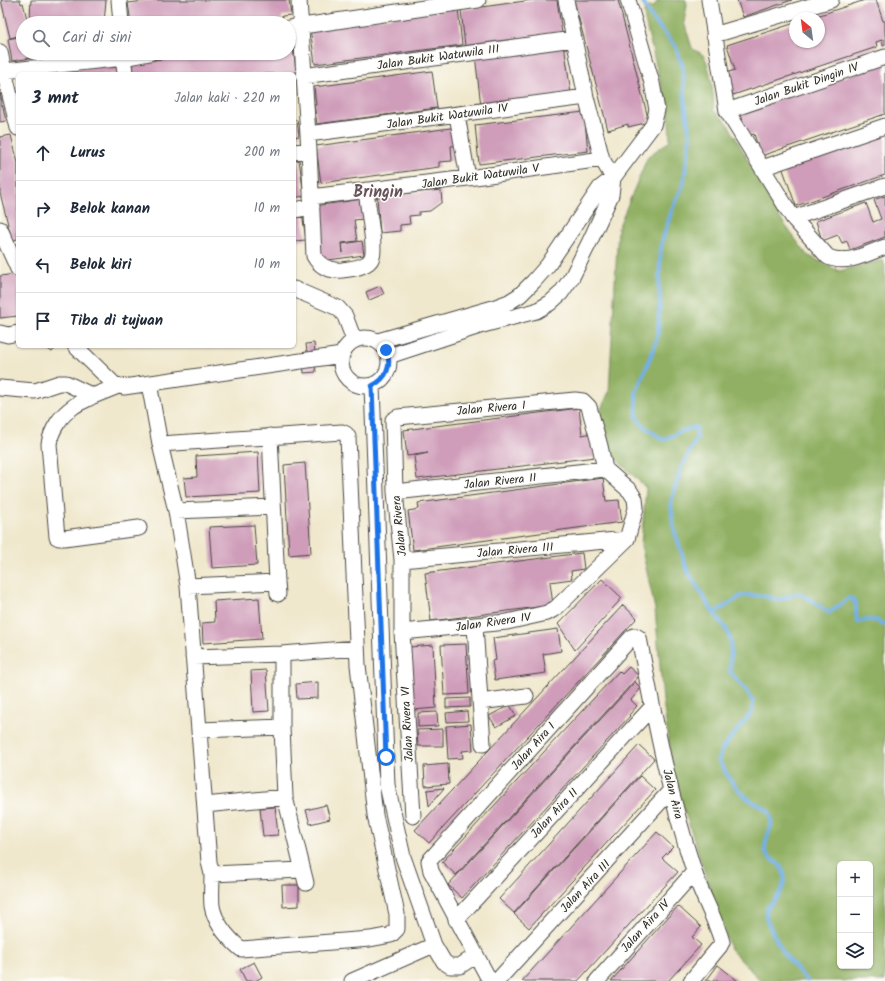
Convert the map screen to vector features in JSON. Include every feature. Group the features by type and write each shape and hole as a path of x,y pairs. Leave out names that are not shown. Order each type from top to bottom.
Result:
{"street":[{"path":"119,0 120,16"},
{"path":"296,20 299,0"},
{"path":"296,27 478,0"},
{"path":"389,356 483,325 536,311 550,303 561,293 572,277 590,241 611,195 613,178 602,159 573,40 566,0"},
{"path":"378,341 493,308 509,302 520,295 548,265 600,188 613,178 653,125 657,110 652,83 628,0"},
{"path":"709,0 727,111 793,218 828,257 836,260 846,261 885,247"},
{"path":"714,35 831,0"},
{"path":"296,37 308,134 314,256 321,266 328,269 348,270 367,264 373,256 366,190"},
{"name":"Jalan Bukit Watuwila III","path":"301,86 573,40"},
{"path":"0,52 16,120"},
{"name":"Jalan Bukit Dingin IV","path":"727,111 885,57"},
{"path":"4,71 86,60"},
{"path":"124,60 125,72"},
{"name":"Jalan Bukit Watuwila IV","path":"308,134 586,97"},
{"path":"457,114 468,178"},
{"path":"762,168 885,126"},
{"path":"296,152 309,150"},
{"name":"Jalan Bukit Watuwila V","path":"296,209 311,202 366,190 468,178 602,159"},
{"path":"793,218 885,186"},
{"path":"0,230 12,261"},
{"path":"296,290 338,308 345,316 354,340"},
{"path":"520,295 536,311"},
{"path":"0,333 8,335 16,333"},
{"path":"366,338 378,341 383,345 389,356 389,364 384,377 372,386 360,386 349,381 342,372 340,360 344,349 354,340 366,338"},
{"path":"77,348 114,384 118,386"},
{"path":"139,528 64,538 57,537 49,444 50,435 54,427 73,407 93,396 118,386 149,383 302,354 342,355"},
{"path":"0,388 35,391 60,382 66,383 93,396"},
{"path":"149,383 160,444 176,511 188,586 198,730 209,862 212,874 212,906 215,916 221,928 232,942 241,949 370,939 391,935 396,930 397,914 375,815 357,648 348,437 342,432 160,444"},
{"path":"372,386 387,785 403,857 434,945 444,962 450,966 460,966 475,956"},
{"name":"Jalan Rivera I","path":"392,420 398,417 575,400 583,401 588,407 606,469"},
{"name":"Jalan Rivera","path":"392,420 395,492 402,560 402,632"},
{"path":"188,586 278,588 270,436"},
{"path":"606,469 630,491 635,499 636,508 627,539"},
{"name":"Jalan Rivera II","path":"395,492 606,469"},
{"path":"176,511 274,506"},
{"name":"Jalan Rivera III","path":"402,560 627,539"},
{"name":"Jalan Rivera IV","path":"402,632 507,622 548,613 552,611 627,539"},
{"path":"380,601 402,599"},
{"path":"475,626 483,744"},
{"name":"Jalan Rivera VI","path":"402,632 413,816"},
{"name":"Jalan Aira I","path":"456,920 431,871 429,861 631,638 636,636 639,638"},
{"name":"Jalan Aira","path":"639,638 652,707 671,790 694,872 721,940 720,946 691,981"},
{"path":"193,657 282,654 357,648"},
{"path":"212,874 304,876 285,797 282,727 282,654"},
{"path":"480,702 526,696"},
{"name":"Jalan Aira II","path":"456,920 652,707"},
{"path":"198,730 282,727"},
{"name":"Jalan Aira III","path":"498,981 671,790"},
{"path":"205,805 285,797"},
{"name":"Jalan Aira IV","path":"597,981 694,872"},
{"path":"456,920 490,981"},
{"path":"352,981 434,945"}],"green space":[{"path":"658,0 686,0 687,5 684,22 692,48 703,55 708,65 713,90 713,110 727,122 780,218 807,255 839,271 883,260 885,266 885,981 761,981 730,949 674,779 663,701 655,609 641,545 646,488 612,455 600,411 609,392 618,228 648,156 670,141 668,102 662,89 645,21 644,11 648,7 654,7"}],"building":[{"path":"1,0 20,0 21,4 23,3 26,16 16,16 16,37 10,38"},
{"path":"31,0 106,0 105,16 30,16"},
{"path":"152,0 289,0 291,15 130,16 128,3"},
{"path":"532,0 557,0 562,33 465,46 461,10"},
{"path":"574,0 618,0 649,122 628,127 628,124 608,130"},
{"path":"737,0 792,0 743,17"},
{"path":"865,0 876,0 883,21 885,21 885,45 883,46 882,40 876,42 877,47 733,95 726,73 735,70 727,45 789,25 789,48 825,48 825,13"},
{"path":"458,8 462,45 315,64 310,28"},
{"path":"16,37 16,60 18,60 12,61 8,39"},
{"path":"564,44 571,94 481,106 475,55"},
{"path":"154,60 295,60 297,78 296,72 133,72 132,63"},
{"path":"117,63 119,72 54,72"},
{"path":"885,63 885,114 761,156 754,134 748,136 740,112"},
{"path":"432,71 437,108 317,124 314,105 316,105 314,87"},
{"path":"0,93 6,121 0,122"},
{"path":"584,112 588,151 479,164 475,125"},
{"path":"296,120 297,120 299,136 296,137"},
{"path":"458,127 461,145 451,146 452,161 439,162 439,167 321,183 316,146"},
{"path":"885,127 885,175 796,206 781,164"},
{"path":"11,135 16,155 16,239 12,240 0,193 0,137"},
{"path":"299,160 304,196 296,198 296,161"},
{"path":"441,190 442,202 430,211 419,212 419,215 409,216 410,224 400,225 400,231 380,233 377,196"},
{"path":"885,196 885,237 850,250 847,241 842,243 838,235 822,241 816,221 866,203 873,222 881,219 874,200"},
{"path":"362,199 364,219 354,220 357,241 342,244 362,241 364,255 322,261 315,206"},
{"path":"302,213 306,240 296,241 296,214"},
{"path":"16,274 16,316 0,318 0,276"},
{"path":"380,286 384,294 369,300 366,292"},
{"path":"314,343 315,352 307,352 306,344"},
{"path":"47,348 55,348 52,352"},
{"path":"315,361 316,372 304,373 303,362"},
{"path":"579,408 582,435 592,433 595,457 417,479 414,456 428,453 407,456 404,430"},
{"path":"258,452 260,493 186,497 184,478 197,477 196,456"},
{"path":"305,463 311,553 289,555 284,465"},
{"path":"603,478 606,501 619,500 622,522 413,550 408,511 419,509 418,503"},
{"path":"254,525 257,565 212,568 209,527"},
{"path":"582,553 584,569 571,571 572,579 550,582 553,605 431,621 425,573"},
{"path":"602,579 622,598 575,650 558,624"},
{"path":"259,598 262,639 203,643 202,623 215,622 214,601"},
{"path":"623,605 637,618 429,843 415,830"},
{"path":"558,629 561,651 543,654 546,673 495,680 492,661 496,660 493,638"},
{"path":"466,644 469,694 444,695 441,645"},
{"path":"433,645 436,708 413,710 410,647"},
{"path":"629,667 639,676 456,875 442,862 619,671 622,674"},
{"path":"266,670 269,711 253,712 251,671"},
{"path":"318,682 318,698 297,699 296,684"},
{"path":"635,682 641,688 631,700 637,706 629,715 630,716 462,898 448,885"},
{"path":"470,698 470,707 446,708 446,699"},
{"path":"510,705 516,716 496,727 489,716"},
{"path":"467,711 468,721 447,722 446,713"},
{"path":"437,712 438,726 418,727 418,713"},
{"path":"471,724 473,750 462,751 463,758 448,759 446,726"},
{"path":"443,729 443,746 418,746 417,730"},
{"path":"639,745 654,759 514,913 499,899"},
{"path":"448,764 449,784 425,786 424,766"},
{"path":"640,776 655,790 529,928 514,914"},
{"path":"444,788 429,806 427,790"},
{"path":"326,805 330,819 310,824 306,810"},
{"path":"275,807 278,835 263,836 260,808"},
{"path":"657,832 673,847 662,858 678,872 578,981 522,981"},
{"path":"282,885 299,885 299,906 283,907"},
{"path":"678,906 701,927 692,937 701,945 668,981 611,981"},
{"path":"254,962 262,977 255,981 246,981 240,969"},
{"path":"718,965 738,981 706,981"}],"waterway":[{"path":"641,0 652,18 676,47 683,68 685,101 690,137 683,186 672,209 661,245 658,333 655,345 636,393 637,418 644,426 663,440 684,430 696,427 697,438 681,468 671,502 673,525 687,570 713,612 727,630 731,643 730,672 746,690 753,701 752,712 723,748 718,759 728,777 744,796 768,811 771,825 765,844 765,849 769,858 778,863 782,868 784,880 781,890 775,900 767,908 766,919 783,953 807,981"},
{"path":"713,612 721,609 741,596 765,596 778,600 799,593 829,613 849,598 854,600 858,622 872,620 878,621 885,625"}],"district":[{"name":"Bringin","path":"378,191"}],"route":[{"path":"386,350 389,356 388,371 384,377 372,386 386,757"}]}
